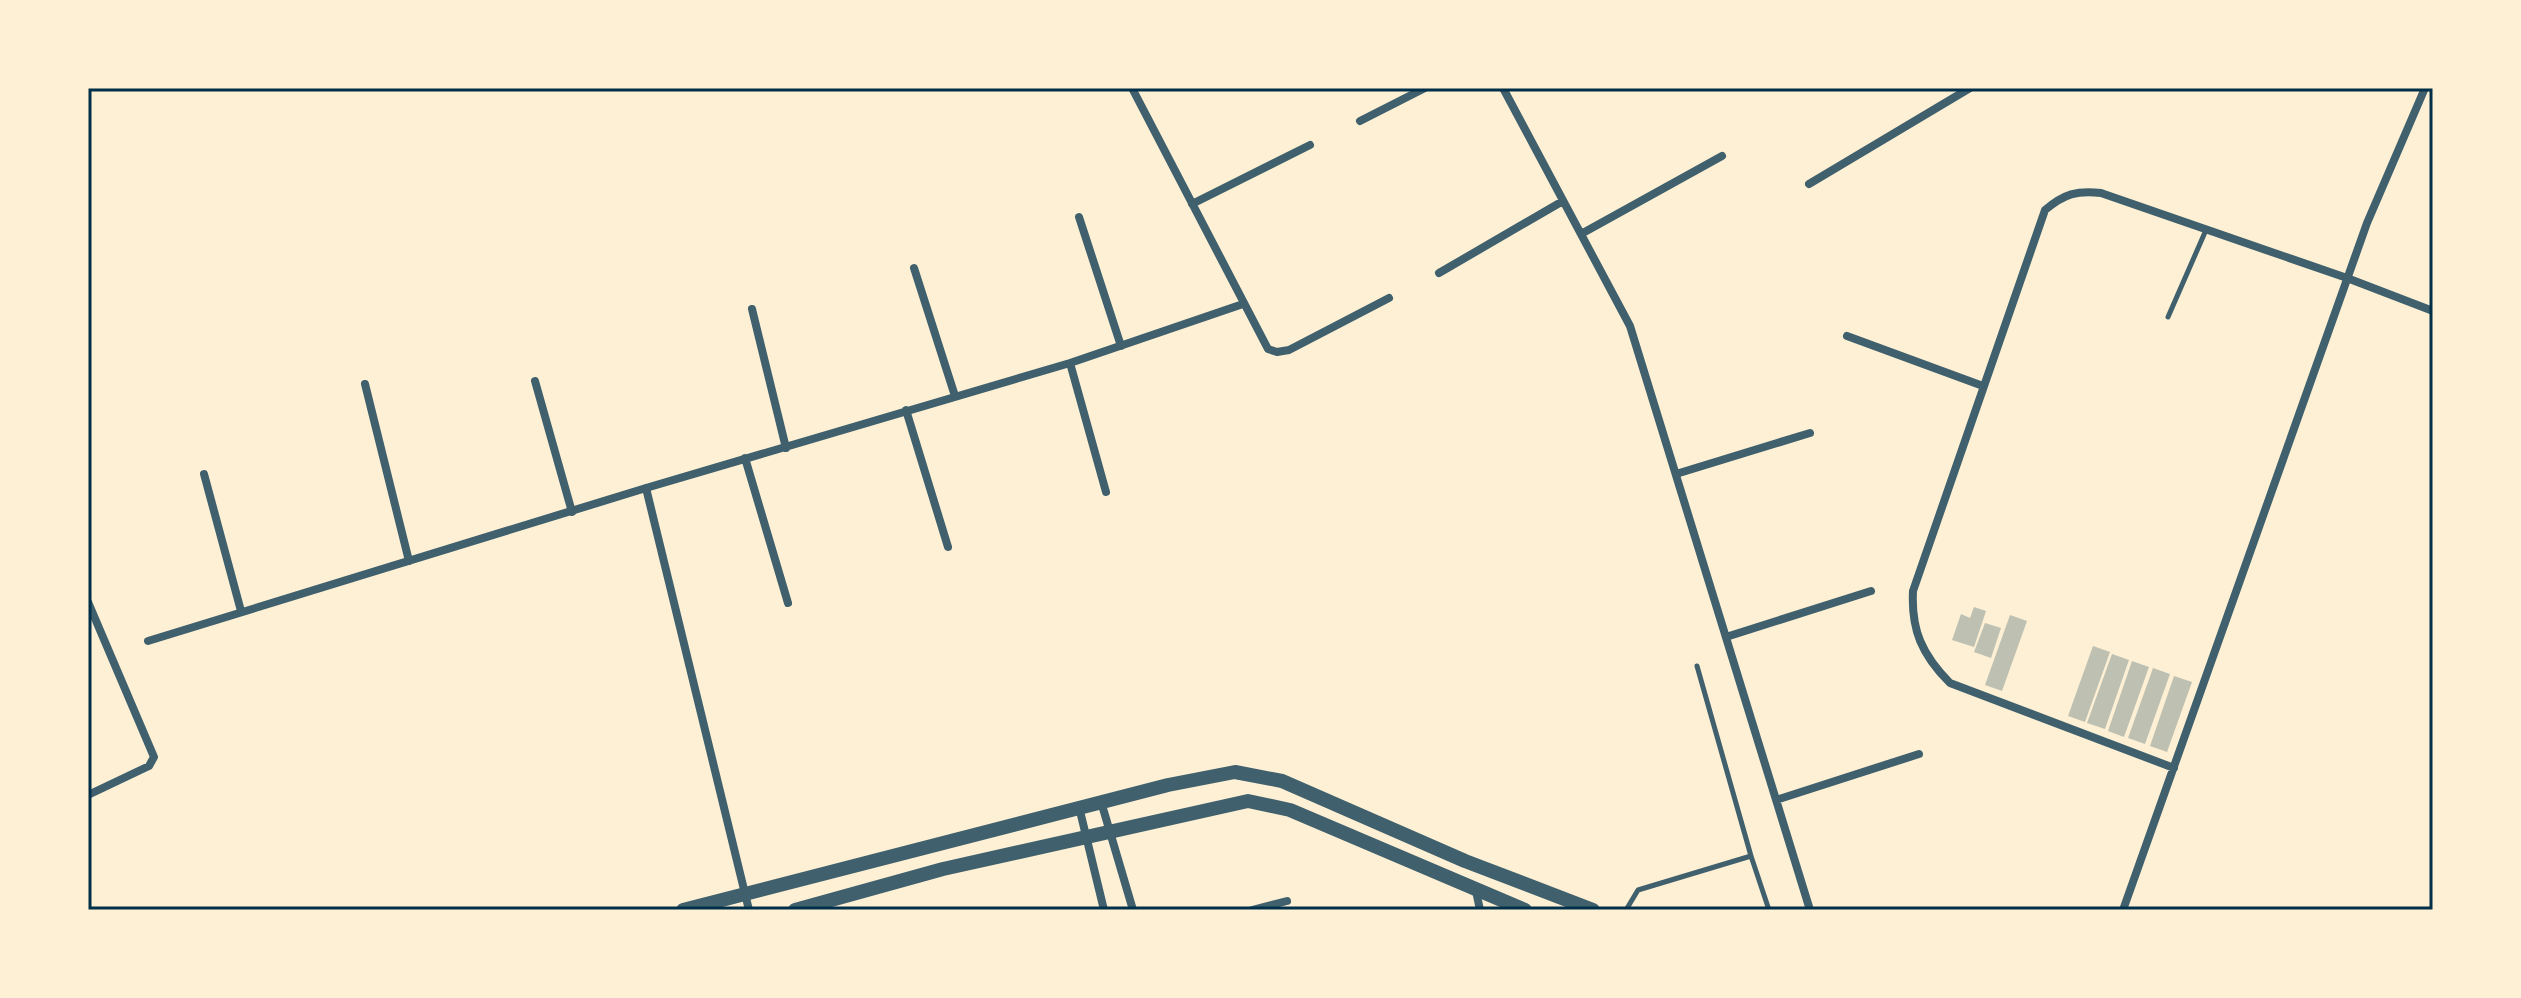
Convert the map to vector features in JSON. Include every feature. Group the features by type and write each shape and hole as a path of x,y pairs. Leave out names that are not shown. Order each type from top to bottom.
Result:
{"street":[{"path":"1132,88 1268,349 1277,352 1289,350 1389,298"},
{"path":"1360,121 1425,88"},
{"path":"1503,88 1630,326 1810,910"},
{"path":"1809,184 1970,88"},
{"path":"2123,910 2347,278 2425,88"},
{"path":"1192,204 1310,145"},
{"path":"1581,234 1722,156"},
{"path":"2174,768 1950,683 1922,649 1911,617 1913,591 2045,210 2060,197 2079,190 2101,193 2433,311"},
{"path":"1439,273 1563,201"},
{"path":"1079,217 1121,346"},
{"path":"914,268 955,396"},
{"path":"148,641 745,458 1070,363 1243,304"},
{"path":"752,309 786,448"},
{"path":"1847,336 1983,386"},
{"path":"1070,363 1106,492"},
{"path":"535,381 572,512"},
{"path":"365,384 409,561"},
{"path":"906,410 948,547"},
{"path":"1676,474 1810,433"},
{"path":"745,458 788,603"},
{"path":"204,474 241,611"},
{"path":"646,488 749,910"},
{"path":"1726,637 1871,591"},
{"path":"88,602 92,620 154,757 149,766 88,795"},
{"path":"1776,800 1919,754"},
{"path":"683,910 1080,811 1168,785 1235,772 1282,781 1465,861 1593,910"},
{"path":"795,910 943,869 1248,801 1290,810 1525,910"},
{"path":"1102,805 1133,910"},
{"path":"1080,811 1104,910"},
{"path":"1476,891 1480,910"},
{"path":"1252,910 1287,901"}],"lane":[{"path":"2168,317 2206,229"},
{"path":"1697,666 1769,910"},
{"path":"1626,910 1638,890 1751,856"}],"building":[{"path":"1974,607 1986,611 1974,647 1952,640 1961,614 1970,618"},
{"path":"2010,615 2027,621 2002,691 1985,685"},
{"path":"1985,623 2001,628 1991,658 1974,652"},
{"path":"2093,646 2110,652 2085,722 2068,716"},
{"path":"2112,654 2129,660 2105,729 2087,723"},
{"path":"2132,661 2149,667 2124,737 2108,731"},
{"path":"2153,668 2170,674 2145,744 2128,738"},
{"path":"2174,676 2192,682 2167,752 2150,746"}]}
